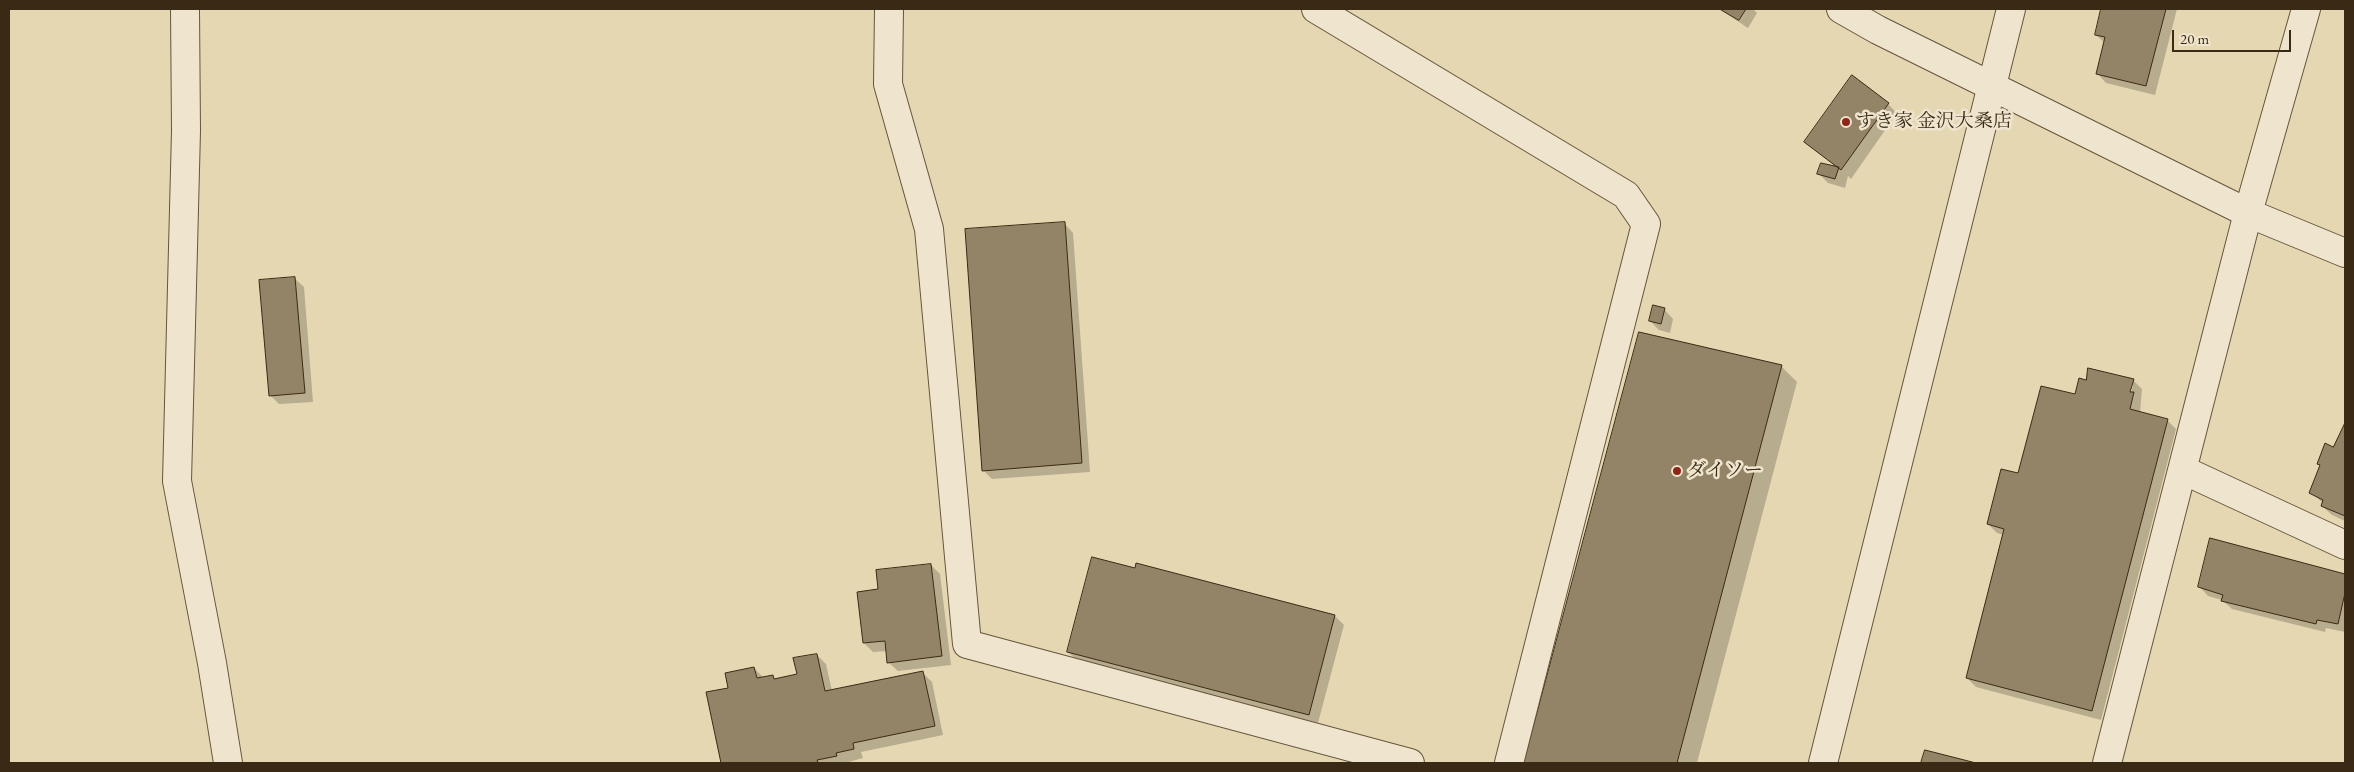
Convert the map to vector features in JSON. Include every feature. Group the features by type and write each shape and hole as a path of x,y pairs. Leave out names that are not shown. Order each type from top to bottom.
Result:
{"street":[{"path":"185,9 186,130 177,481 212,663 228,763"},
{"path":"889,9 888,84 929,229 967,644 1410,763"},
{"path":"1316,9 1626,195 1646,224 1509,763"},
{"path":"1840,9 1878,30 2248,212 2345,253"},
{"path":"1823,763 2011,9"},
{"path":"2108,763 2248,212 2306,9"},
{"path":"2182,470 2345,545"}],"building":[{"path":"1720,9 1746,9 1739,20"},
{"path":"2101,9 2166,9 2146,86 2096,74 2105,37 2095,35"},
{"name":"すき家 金沢大桑店","path":"1852,75 1889,103 1841,170 1804,142"},
{"path":"1821,163 1839,167 1835,179 1817,174"},
{"path":"1065,222 1082,463 982,471 965,229"},
{"path":"295,277 305,393 269,396 259,280"},
{"path":"1653,305 1665,308 1661,324 1649,321"},
{"path":"1639,332 1782,365 1677,763 1524,763"},
{"path":"2088,368 2134,379 2130,392 2134,392 2130,409 2168,419 2092,711 1966,678 2004,529 1987,524 2001,469 2018,473 2041,386 2075,394 2079,378 2086,380"},
{"path":"2345,423 2345,516 2321,506 2323,500 2309,493 2320,465 2317,464 2325,443 2333,447"},
{"path":"2210,538 2345,574 2345,593 2338,624 2317,620 2316,624 2221,601 2223,595 2198,587"},
{"path":"1092,557 1135,568 1136,563 1335,615 1309,715 1067,652"},
{"path":"931,564 942,656 887,663 885,641 863,643 857,592 878,589 876,570"},
{"path":"817,654 825,691 923,671 935,726 853,743 854,749 836,753 837,756 817,760 818,763 721,763 706,692 728,688 725,673 754,667 757,678 773,675 774,679 797,674 793,658"},
{"path":"1925,750 1976,763 1921,763"}],"place":[{"name":"すき家 金沢大桑店","path":"1846,122"},
{"name":"ダイソー","path":"1677,471"}]}
